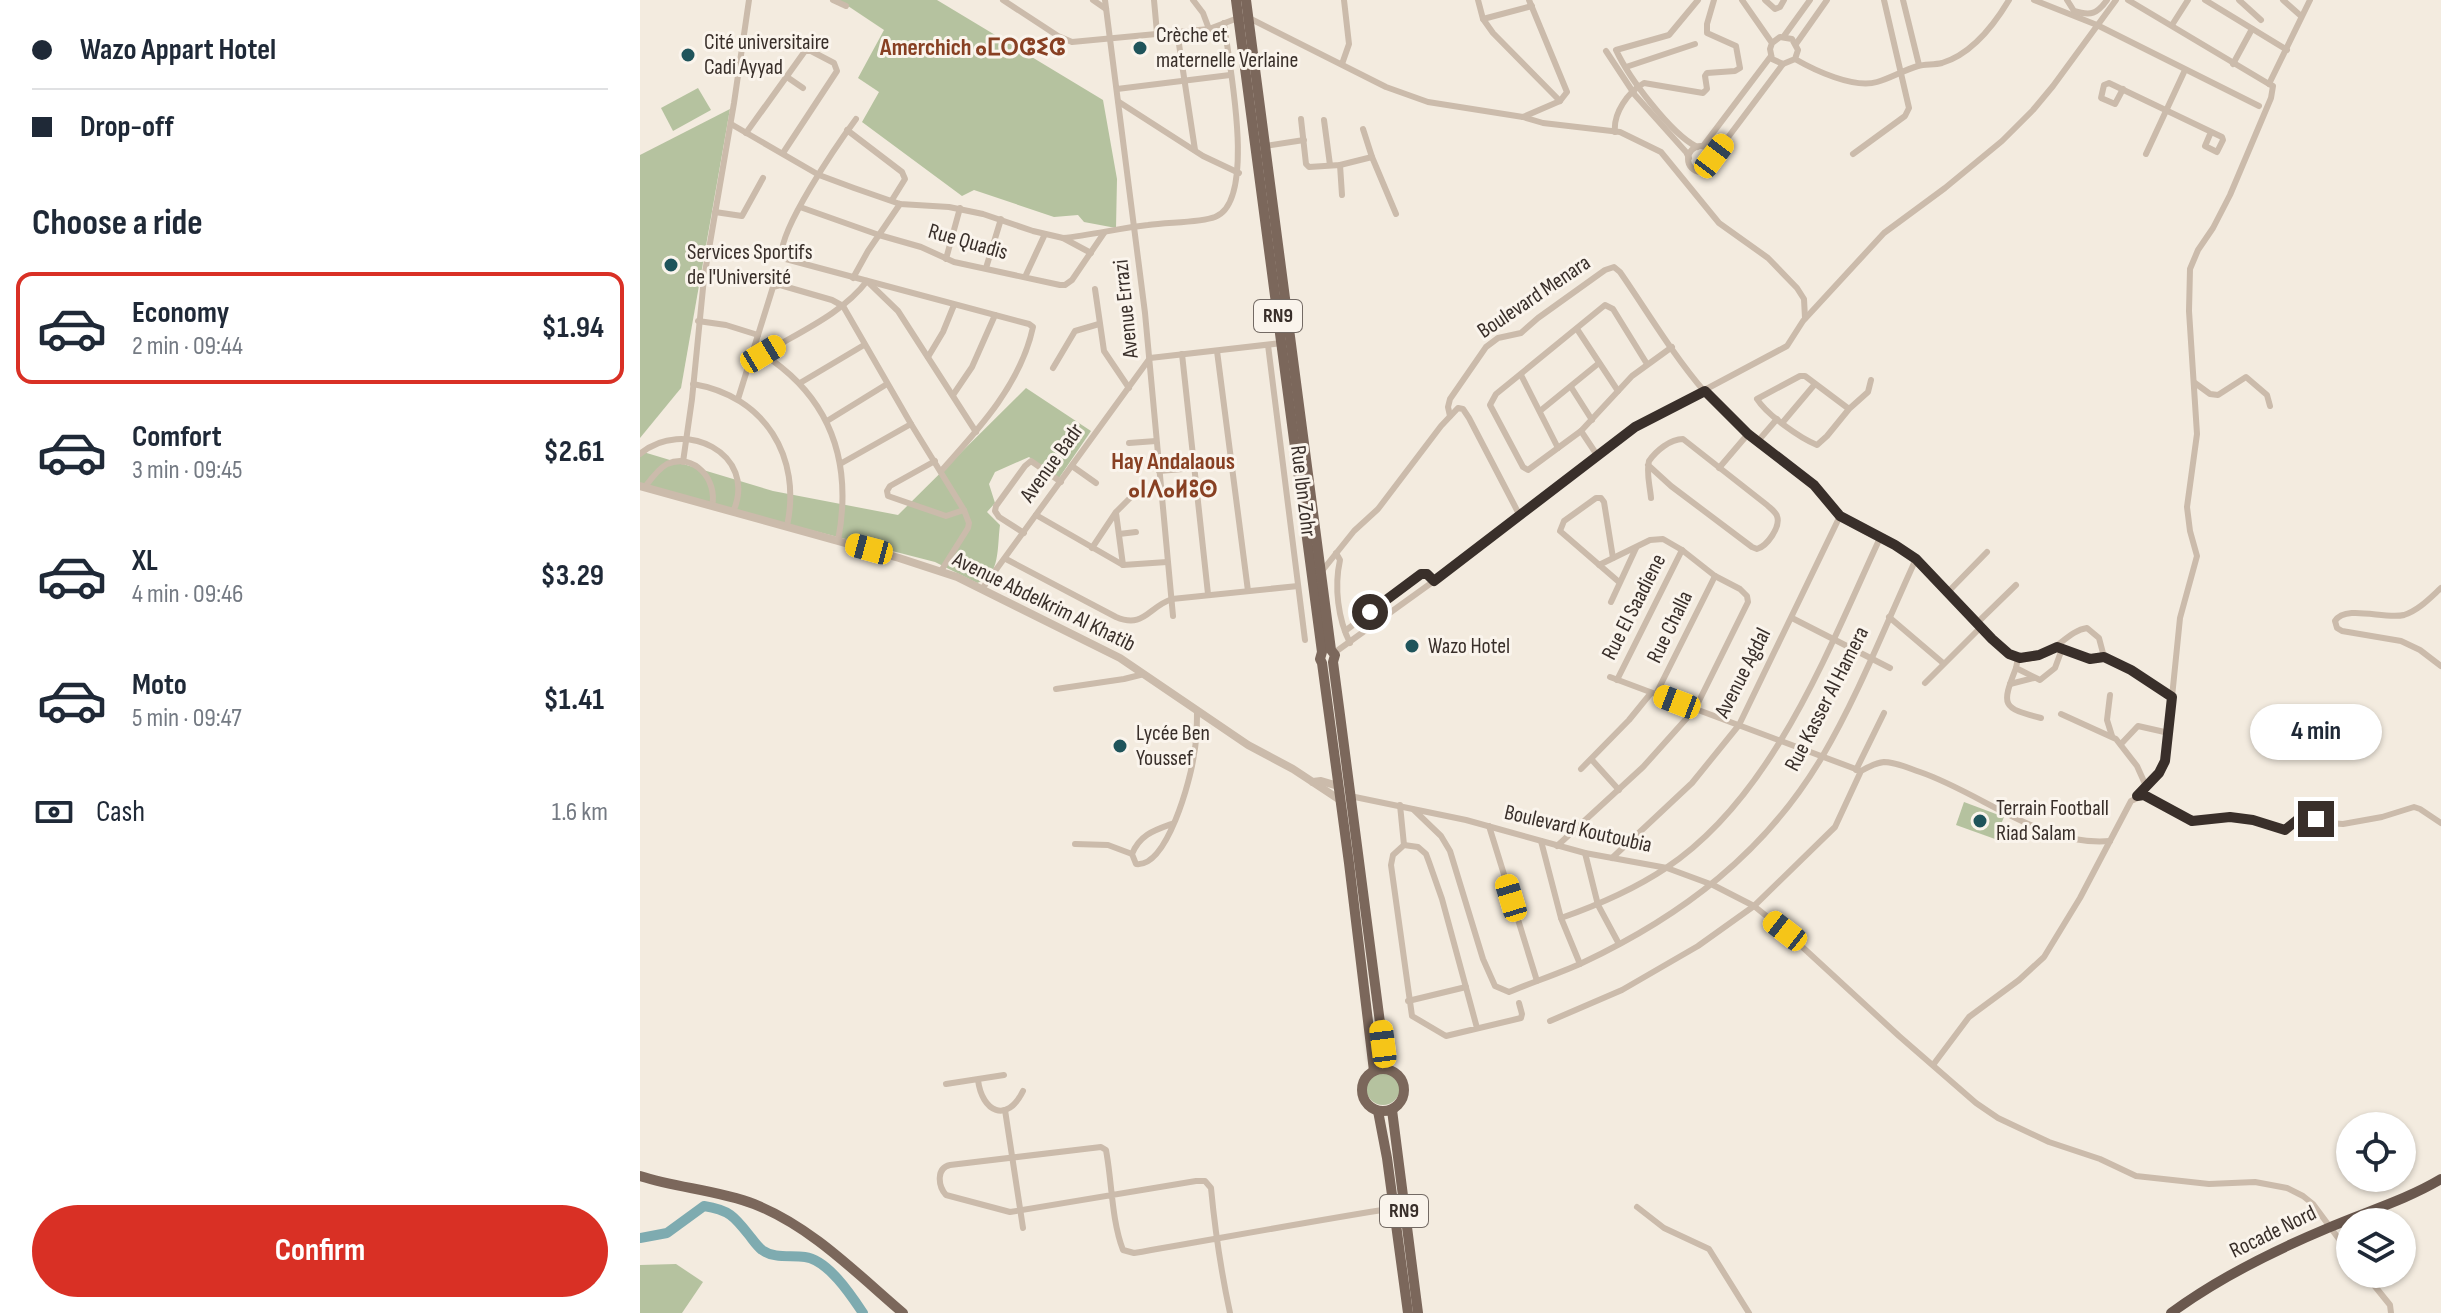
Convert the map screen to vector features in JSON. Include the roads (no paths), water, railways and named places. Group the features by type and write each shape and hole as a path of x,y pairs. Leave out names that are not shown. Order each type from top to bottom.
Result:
{"highway":[{"name":"Rocade Nord","path":"2171,1313 2245,1266 2441,1179"}],"main road":[{"name":"RN9","path":"1236,0 1243,18 1265,146 1322,571 1338,786 1345,798 1386,1069 1398,1075 1404,1087 1402,1101 1392,1110 1418,1313"},
{"name":"RN9","path":"1246,0 1243,18 1282,343 1328,656 1345,798 1374,1071 1365,1079 1362,1090 1365,1101 1378,1111 1408,1313"},
{"path":"1374,1071 1386,1069"},
{"path":"1378,1111 1392,1110"},
{"path":"640,1176 750,1203 773,1212 822,1243 903,1313"}],"street":[{"path":"683,462 698,321 749,0"},
{"path":"833,0 846,6"},
{"path":"1003,0 1067,41 1209,29 1243,18 1386,87 1428,102 1543,123 1615,132 1639,141 1663,153 1719,223 1768,258 1797,288 1804,299 1805,319"},
{"path":"1093,0 1106,9"},
{"name":"Avenue Errazi","path":"1105,0 1150,358 1173,616"},
{"path":"1154,0 1157,33"},
{"path":"1193,0 1203,13 1209,29"},
{"path":"1342,64 1349,44 1344,0"},
{"path":"1478,0 1483,19 1493,33 1560,101"},
{"path":"1694,169 1708,169 1714,162 1714,156 1709,149 1700,147 1679,133 1635,89 1616,52 1618,48 1669,35 1698,0"},
{"path":"1615,132 1614,123 1619,110 1635,89 1644,83 1703,93 1707,89 1707,73 1740,68 1736,46 1707,33 1714,0"},
{"path":"1689,158 1692,150 1700,147 1771,56 1772,43 1742,0"},
{"path":"1765,0 1777,9 1784,0"},
{"path":"1784,36 1810,0"},
{"path":"1796,44 1827,0"},
{"path":"1853,154 1907,114 1909,105 1884,0"},
{"path":"1903,0 1919,65"},
{"path":"1795,59 1809,68 1849,82 1870,84 1919,65 1942,63 1959,54 1988,31 2009,0"},
{"path":"2034,0 2097,25 2259,106"},
{"path":"2067,0 2074,11 2090,15 2107,0"},
{"path":"1328,656 1434,581 1635,427 1781,350 1805,319 1884,233 1945,188 2015,129 2047,94 2116,0"},
{"path":"1933,1065 1969,1017 2044,957 2080,898 2131,801 2163,768 2183,604 2197,556 2187,507 2197,434 2189,311 2192,262 2219,218 2253,143 2273,86 2128,0"},
{"path":"2172,25 2188,0"},
{"path":"2205,0 2287,50"},
{"path":"2239,0 2261,20"},
{"path":"2283,0 2301,16"},
{"path":"2269,84 2310,0"},
{"path":"1483,19 1530,3 1566,87 1566,95 1560,101 1523,117"},
{"path":"1063,238 1219,216 1232,195 1239,173 1239,143 1224,23"},
{"path":"2233,64 2252,29"},
{"path":"1177,31 1195,151"},
{"path":"1714,156 1783,64 1795,59 1798,50 1792,39 1784,36 1772,43"},
{"path":"1626,67 1695,44"},
{"path":"746,133 802,54 808,50 834,63 837,68 783,153"},
{"path":"1606,51 1686,152 1694,169"},
{"path":"1771,56 1783,64"},
{"path":"2146,154 2185,70"},
{"path":"1117,89 1230,75"},
{"path":"787,77 803,88"},
{"path":"2123,89 2211,132"},
{"path":"1119,102 1195,151 1239,173"},
{"path":"856,119 800,207 785,236 780,253 782,258 1033,327 1006,390 976,432 941,471"},
{"path":"1301,119 1306,164 1309,167 1340,165 1372,157"},
{"path":"1324,120 1330,165"},
{"path":"731,124 819,175 900,204 960,208 1001,219 1063,238 1091,253"},
{"path":"1363,129 1396,214"},
{"path":"847,130 902,172 905,179 892,200"},
{"path":"1265,146 1304,140"},
{"path":"1340,165 1342,195"},
{"path":"1683,178 1694,169"},
{"path":"715,212 742,216 763,178"},
{"path":"853,278 900,204"},
{"name":"Rue Quadis","path":"800,207 921,247 946,259 1065,285 1072,280 1104,233"},
{"path":"946,259 960,208"},
{"path":"986,268 1001,219"},
{"path":"1025,277 1045,234"},
{"name":"Boulevard Menara","path":"1450,416 1450,399 1486,347 1498,338 1525,330 1546,311 1612,266 1620,272 1705,391 1748,434 1807,478 1840,516 1916,559 2003,650 2018,658"},
{"path":"763,354 843,306 867,281"},
{"path":"867,281 898,311 976,432"},
{"path":"738,399 771,291 776,285 832,300 843,306 969,523 941,571"},
{"path":"1095,289 1104,351 1129,388"},
{"path":"928,357 954,305"},
{"path":"1647,364 1609,306 1605,305 1490,402 1527,470 1581,431 1647,364 1672,347"},
{"path":"953,395 972,367 995,315"},
{"path":"698,321 726,325 758,335"},
{"path":"1053,368 1075,331 1099,324"},
{"path":"1577,329 1618,391"},
{"path":"1150,358 1282,343"},
{"path":"800,383 864,345"},
{"name":"Rue Ibn Zohr","path":"1268,345 1305,640"},
{"path":"753,348 785,368 800,383 827,421 840,464 843,507 838,541"},
{"path":"1217,351 1248,591"},
{"path":"1182,354 1208,594"},
{"name":"Avenue Badr","path":"982,589 1150,358"},
{"path":"1540,411 1599,363"},
{"path":"1521,375 1558,448"},
{"path":"1849,409 1806,377 1800,376 1758,398 1759,404 1817,445 1868,392 1871,380"},
{"path":"2194,383 2210,394 2218,395 2246,377 2267,395 2270,406"},
{"path":"1135,379 1151,383"},
{"path":"693,384 738,399 763,420 783,452 791,483 787,526"},
{"path":"827,421 887,384"},
{"path":"1758,441 1815,384"},
{"path":"1571,387 1592,420"},
{"path":"1322,571 1354,531 1378,509 1458,408 1465,411 1520,516"},
{"path":"840,464 911,424"},
{"path":"1581,431 1597,455"},
{"path":"1719,468 1748,434"},
{"path":"640,454 660,442 687,438 711,446 731,464 739,486 733,512"},
{"path":"1648,465 1752,547 1764,548 1778,522 1776,513 1681,439 1662,448 1650,459 1648,465 1651,498"},
{"path":"1129,443 1156,441"},
{"path":"935,461 890,486 888,496 946,516 964,510"},
{"path":"1024,533 999,517 996,506 1031,461 1061,482"},
{"path":"643,486 666,465 683,462 697,467 708,476 713,489 712,506"},
{"path":"1159,471 1231,465"},
{"path":"1072,466 1096,483"},
{"name":"Avenue Abdelkrim Al Khatib","path":"643,486 941,571 982,589 1098,646 1248,745 1345,798"},
{"path":"1092,548 1116,512 1134,495 1160,487"},
{"path":"1613,558 1604,502 1596,498 1564,521 1560,528 1566,538 1619,582"},
{"path":"1116,512 1123,565"},
{"path":"1036,515 1123,565 1167,562"},
{"name":"Avenue Agdal","path":"1612,858 1692,783 1739,725 1840,516"},
{"path":"1119,534 1136,532"},
{"path":"1557,846 1654,757 1695,709 1748,602 1740,589 1715,576 1669,541 1657,538 1599,565"},
{"path":"1561,918 1598,905 1667,868 1732,808 1781,742 1880,538"},
{"path":"1611,602 1637,546"},
{"name":"Rue El Saadiene","path":"1654,694 1614,678 1682,550"},
{"path":"1948,592 1987,552"},
{"path":"1336,553 1340,560 1337,594 1350,643"},
{"path":"1006,559 1123,620 1140,620 1172,599 1298,586"},
{"name":"Rue Kasser Al Hamera","path":"1413,808 1441,836 1450,851 1495,986 1509,992 1580,964 1665,918 1713,885 1763,836 1822,758 1916,559"},
{"path":"1345,631 1421,574 1427,574 1434,581"},
{"name":"Rue Challa","path":"1581,769 1654,694 1715,576"},
{"path":"1925,683 2016,585"},
{"path":"2441,588 2409,613 2398,616 2352,613 2340,615 2335,621 2342,631 2410,644 2441,666"},
{"path":"1889,617 1943,663"},
{"path":"1792,618 1890,668"},
{"path":"2041,718 2009,709 2007,700 2018,658 2060,648 2074,633 2087,628 2099,638 2104,657"},
{"path":"2060,648 2090,659 2104,657 2131,670 2172,697"},
{"path":"2016,668 2040,680 2057,666 2060,648"},
{"path":"1056,689 1144,674"},
{"path":"2010,684 2034,678"},
{"path":"1654,694 1858,770 1878,763 1892,763 1944,780 2046,831 2088,841 2110,841"},
{"path":"2110,695 2107,720 2112,736"},
{"path":"1174,823 1149,832 1137,843 1132,854 1136,864 1146,863 1156,854 1174,823 1191,770 1197,711"},
{"path":"1550,1021 1622,990 1698,946 1754,906 1835,827 1884,713"},
{"path":"2061,714 2112,736 2137,766 2146,786"},
{"path":"2121,744 2138,726 2169,733"},
{"path":"1592,760 1619,790"},
{"name":"Avenue Abdelkrim Al Khatib","path":"1313,782 1338,786"},
{"path":"2137,796 2144,795 2192,821 2230,817 2253,820 2283,830 2305,815 2327,823 2343,824 2382,817 2411,807 2420,809 2441,823"},
{"name":"Boulevard Koutoubia","path":"1345,798 1400,805 1585,853 1667,868 1713,885 1754,906 1785,931 1987,1111 2049,1142 2100,1159 2136,1176 2209,1184 2255,1182 2287,1188 2313,1204 2336,1235"},
{"path":"1400,805 1404,845"},
{"path":"1489,826 1537,981"},
{"path":"1541,841 1561,918 1580,964"},
{"path":"1075,844 1108,845 1132,854"},
{"path":"1404,845 1418,847 1426,854 1477,1028"},
{"path":"1404,845 1393,855 1391,865 1408,1001 1414,1018 1442,1035 1521,1018 1519,1003"},
{"path":"1585,853 1598,905 1619,944"},
{"path":"1408,1001 1466,987"},
{"path":"946,1084 1004,1075"},
{"path":"978,1080 979,1093 992,1108 1005,1110 1017,1101 1023,1091"},
{"path":"1005,1110 1023,1228"},
{"path":"1230,1313 1216,1239 1211,1188 1205,1181 1196,1181 1113,1196 1020,1211 1002,1211 943,1192 940,1171 946,1166 1013,1156 1091,1146 1103,1148 1107,1156 1113,1196 1120,1241 1126,1252 1216,1239 1394,1208"},
{"path":"1637,1207 1664,1228 1709,1249 1749,1313"},
{"path":"2376,1288 2390,1305 2391,1313"}],"waterway":[{"path":"640,1238 667,1233 704,1206 725,1212 767,1253 805,1257 822,1264 838,1279 863,1313"}],"place":[{"name":"Crèche et maternelle Verlaine","path":"1140,48"},
{"name":"Cité universitaire Cadi Ayyad","path":"688,55"},
{"name":"Services Sportifs de l'Université","path":"671,265"},
{"name":"Wazo Hotel","path":"1412,646"},
{"name":"Lycée Ben Youssef","path":"1120,746"},
{"name":"Terrain Football Riad Salam","path":"1980,821"}],"district":[{"name":"Amerchich ⴰⵎⵔⵛⵉⵛ","path":"973,47"},
{"name":"Hay Andalaous ⴰⵏⴷⴰⵍⵓⵙ","path":"1173,475"}]}
